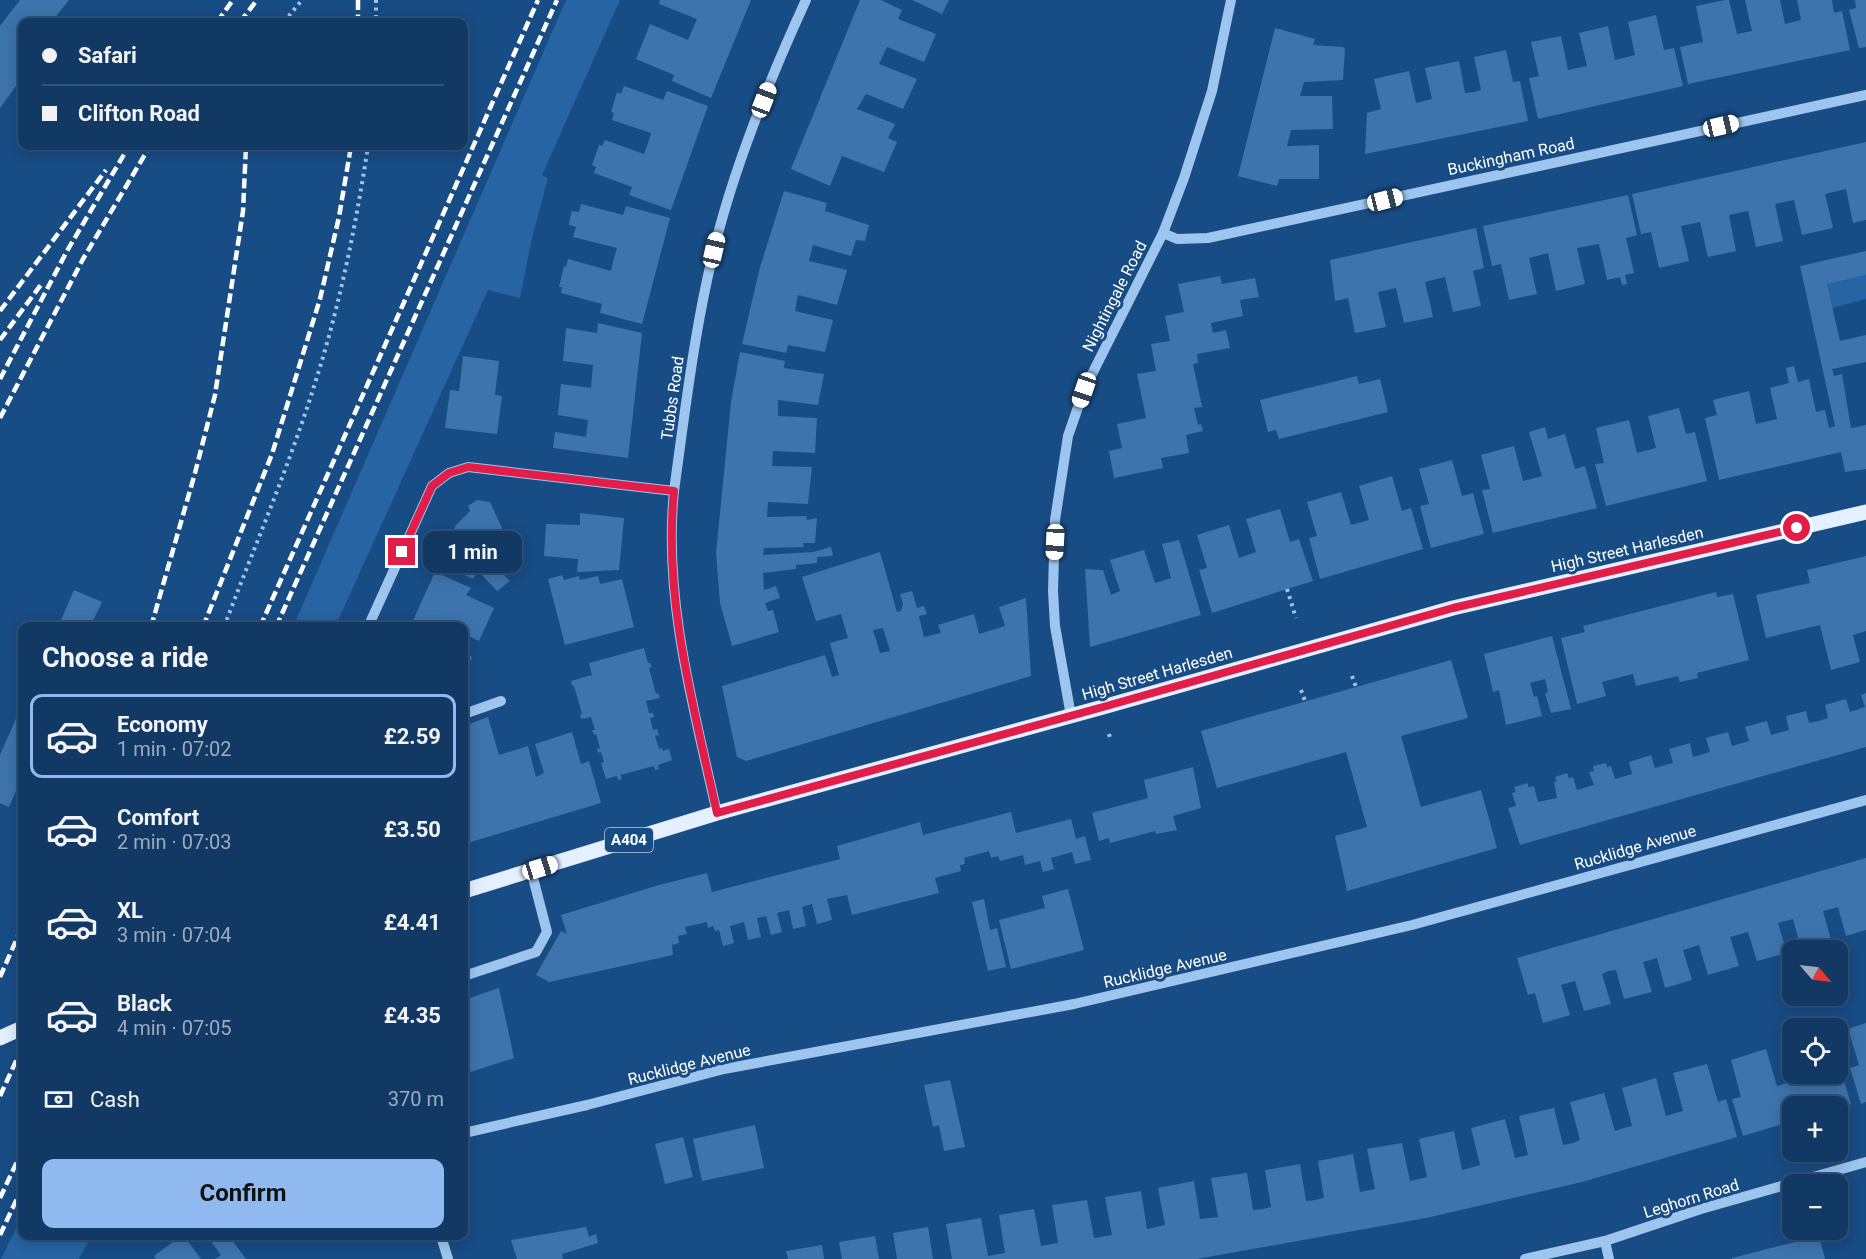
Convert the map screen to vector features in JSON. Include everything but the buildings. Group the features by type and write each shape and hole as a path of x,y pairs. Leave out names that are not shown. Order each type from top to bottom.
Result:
{"main road":[{"name":"High Street Harlesden","path":"468,890 717,813 1453,608 1866,512"},
{"path":"0,1038 18,1030"}],"street":[{"name":"Tubbs Road","path":"717,813 685,662 674,594 672,514 674,491 697,328 719,231 740,164 772,78 806,0"},
{"name":"Nightingale Road","path":"1071,716 1055,626 1053,591 1055,520 1068,436 1084,390 1163,233 1184,178 1212,91 1231,0"},
{"name":"Buckingham Road","path":"1163,233 1177,240 1208,238 1866,95"},
{"path":"370,622 432,486 449,473 468,467 674,491"},
{"path":"468,713 501,701"},
{"name":"Rucklidge Avenue","path":"468,1132 587,1105 724,1069 1074,1005 1412,925 1866,800"},
{"path":"468,975 536,952 547,932 531,870"},
{"name":"Leghorn Road","path":"1525,1259 1605,1241 1701,1209 1866,1162"},
{"path":"442,1240 448,1259"},
{"path":"1605,1241 1609,1259"}],"path":[{"path":"287,18 302,0"},
{"path":"376,0 376,18"},
{"path":"226,622 289,459 316,380 357,219 367,150"},
{"path":"1287,589 1296,618"},
{"path":"1352,676 1356,687"},
{"path":"1301,690 1305,701"},
{"path":"1109,734 1111,741"}],"shaded area":[{"path":"566,0 620,0 542,175 548,178 532,238 520,298 488,290 337,622 295,622"},
{"path":"1866,275 1866,299 1832,308 1827,284"},
{"path":"18,1224 18,1240 89,1240 79,1259 1,1259"}],"railway":[{"path":"220,18 233,0"},
{"path":"243,18 257,0"},
{"path":"358,0 358,18"},
{"path":"262,622 538,0"},
{"path":"278,622 557,0"},
{"path":"0,379 67,251 127,150"},
{"path":"0,418 83,259 148,150"},
{"path":"152,622 215,395 243,211 246,150"},
{"path":"205,622 272,454 320,299 339,217 350,150"},
{"path":"0,311 106,170"},
{"path":"0,340 43,282"},
{"path":"0,977 18,936"},
{"path":"0,1096 18,1057"},
{"path":"0,1198 18,1160"},
{"path":"0,1235 18,1197"}],"route":[{"path":"402,552 432,486 449,473 468,467 674,491 672,514 674,594 685,662 717,813 1453,608 1797,528"}]}
